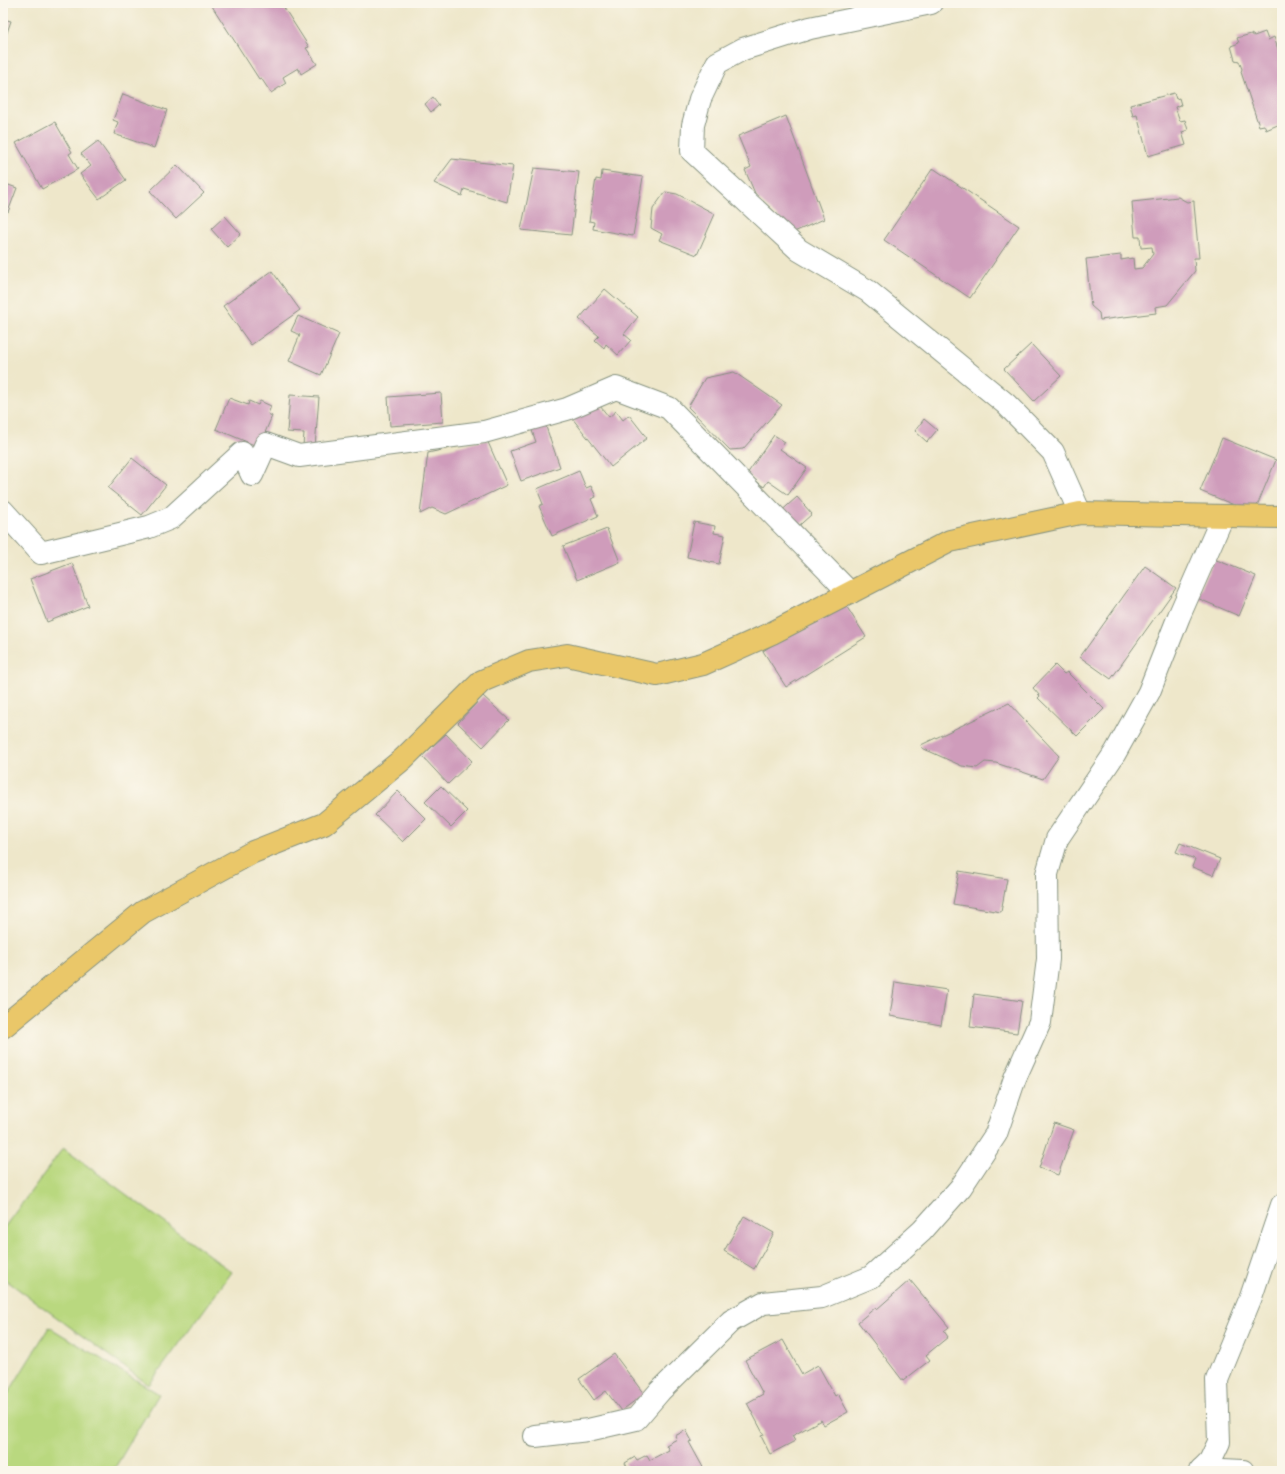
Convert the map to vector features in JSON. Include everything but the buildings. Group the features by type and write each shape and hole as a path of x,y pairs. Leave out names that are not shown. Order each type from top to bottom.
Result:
{"main road":[{"path":"3,1027 143,912 253,852 324,824 403,759 482,681 529,661 567,655 657,675 703,664 772,633 950,541 1080,514 1282,517"}],"street":[{"path":"931,3 810,28 743,49 717,63 700,98 693,125 692,151 799,250 868,291 1006,404 1053,452 1080,514"},
{"path":"3,511 41,553 149,527 171,518 242,453 252,476 266,444 299,456 484,432 567,409 616,388 669,408 850,593"},
{"path":"535,1436 588,1430 636,1419 660,1391 731,1321 763,1303 822,1297 871,1277 922,1231 961,1187 996,1134 1014,1078 1040,1022 1048,959 1047,874 1057,839 1115,753 1149,692 1179,616 1223,516"},
{"path":"1201,1470 1210,1461 1219,1442 1217,1380 1251,1297 1282,1205"},
{"path":"1201,1470 1243,1471"}],"green space":[{"path":"63,1148 232,1272 149,1385 3,1278 3,1229"},
{"path":"49,1327 159,1394 113,1471 3,1471 3,1402"}]}
